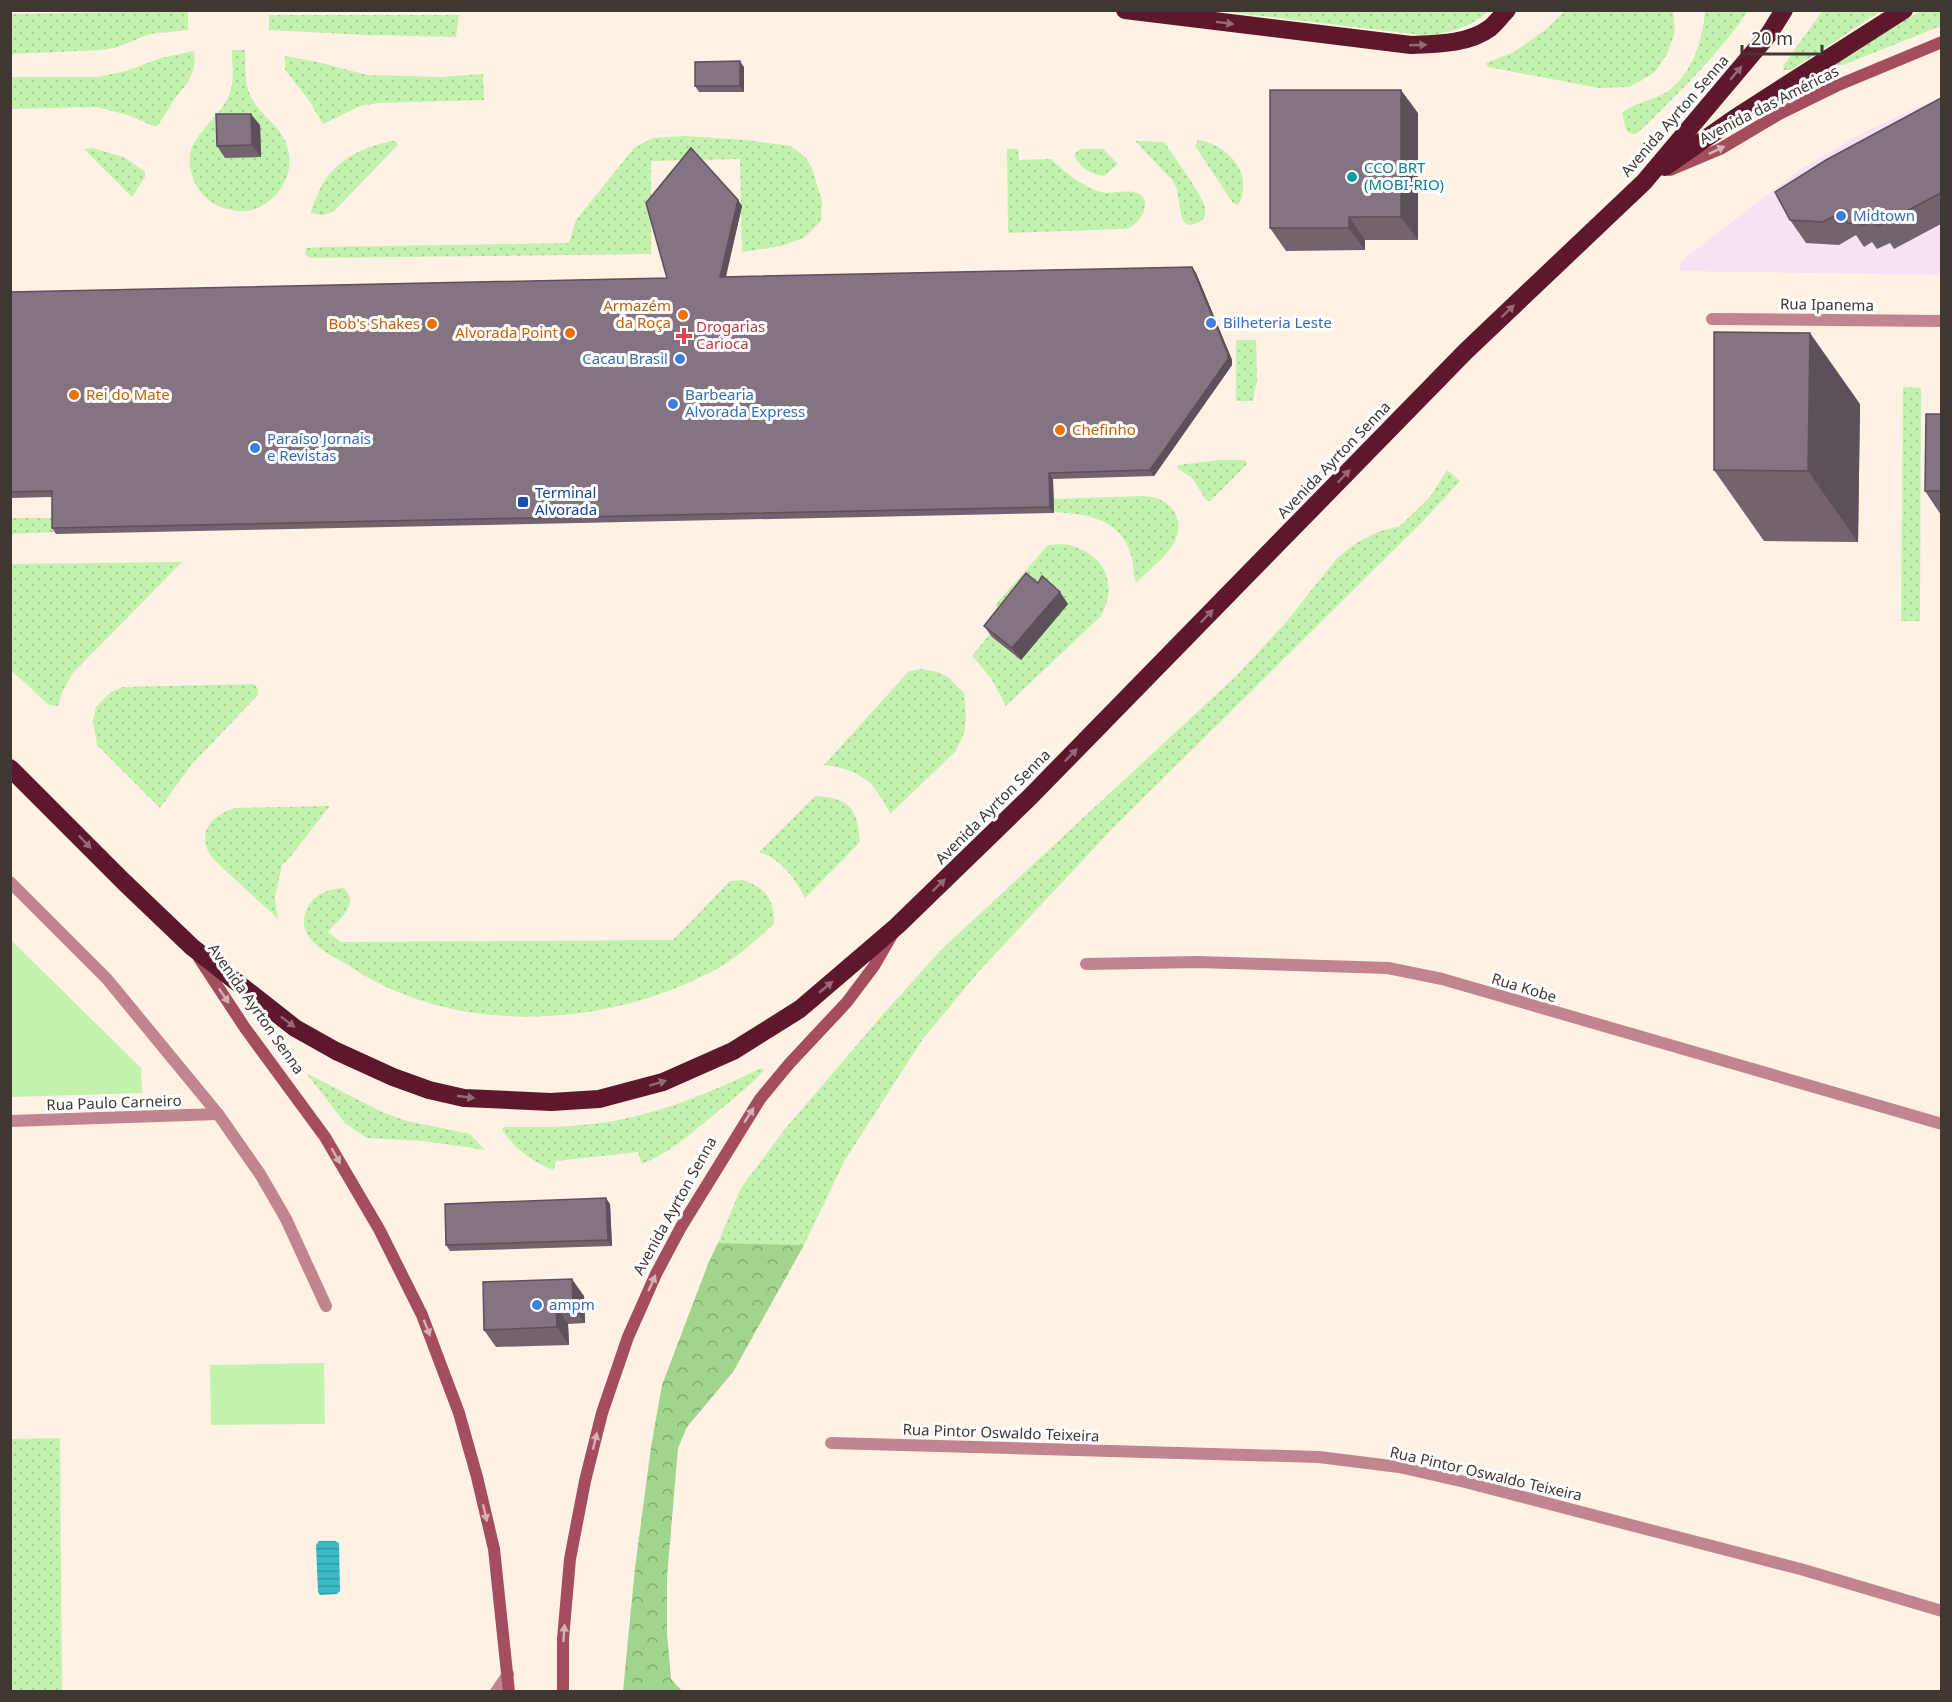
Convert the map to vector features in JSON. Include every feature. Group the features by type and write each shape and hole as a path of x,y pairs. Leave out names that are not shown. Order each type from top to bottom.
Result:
{"highway":[{"path":"1125,10 1411,45 1463,40 1488,29 1507,10"},
{"name":"Avenida Ayrton Senna","path":"10,768 192,947 295,1028 336,1051 393,1077 429,1090 464,1098 551,1102 599,1099 663,1082 733,1051 800,1009 897,926 1030,797 1466,351 1644,182 1769,34 1784,10"},
{"path":"1644,182 1735,118 1904,10"}],"main road":[{"name":"Avenida das Américas","path":"1644,182 1720,149 1781,113 1836,86 1941,42"},
{"name":"Avenida Ayrton Senna","path":"562,1692 563,1639 570,1559 585,1481 602,1413 628,1337 656,1274 681,1227 760,1099 847,1002 874,966 897,926"},
{"name":"Avenida Ayrton Senna","path":"192,947 245,1028 325,1137 378,1229 422,1315 459,1413 494,1549 509,1692"}],"street":[{"name":"Rua Ipanema","path":"1712,319 1941,321"},
{"path":"10,882 107,979 218,1114 260,1174 286,1219 326,1306"},
{"name":"Rua Kobe","path":"1086,964 1197,962 1388,968 1442,979 1941,1124"},
{"name":"Rua Paulo Carneiro","path":"10,1121 218,1114"},
{"name":"Rua Pintor Oswaldo Teixeira","path":"831,1443 1319,1457 1399,1467 1804,1570 1941,1611"},
{"path":"496,1692 508,1674"}],"shaded area":[{"name":"Midtown","path":"1941,97 1941,275 1679,271 1681,261 1798,171 1866,131"}],"green space":[{"path":"1823,10 1881,11 1791,70 1784,70 1783,66"},
{"path":"188,11 188,30 150,34 115,48 11,54 11,14"},
{"path":"1219,11 1489,11 1474,22 1458,29 1422,35"},
{"path":"1565,11 1673,11 1675,32 1667,54 1654,73 1629,87 1599,88 1488,67 1486,63 1514,52 1545,30"},
{"path":"1705,11 1748,11 1725,42 1686,85 1636,134 1629,133 1626,130 1622,113 1665,93 1682,78 1689,68 1702,34"},
{"path":"1921,11 1941,11 1941,26 1843,65 1837,65 1839,57"},
{"path":"269,15 459,15 456,37 269,30"},
{"path":"232,50 245,50 246,79 250,95 281,134 289,154 287,175 277,193 260,207 244,211 227,209 208,200 193,178 190,164 190,153 194,142 223,106 231,90"},
{"path":"194,51 194,67 189,80 156,127 128,115 97,107 11,109 11,77 97,77"},
{"path":"285,56 367,75 442,77 483,74 484,100 378,103 360,106 323,124 308,99 285,70"},
{"path":"686,136 791,146 806,158 812,168 822,201 821,221 804,238 781,246 742,252 740,159 651,161 651,254 310,258 305,254 306,248 321,247 569,243 576,220 634,148 652,138"},
{"path":"1198,140 1219,148 1236,163 1243,183 1243,194 1238,205 1233,203 1195,146"},
{"path":"396,141 398,145 333,212 323,215 311,213 319,191 340,164 358,152"},
{"path":"1135,141 1164,142 1205,207 1205,215 1196,224 1188,225 1182,220 1177,189 1173,181"},
{"path":"92,148 124,157 145,172 145,177 132,197 84,149"},
{"path":"1007,149 1018,149 1019,160 1051,159 1080,183 1101,192 1138,193 1142,196 1145,205 1142,214 1133,226 1126,229 1008,233"},
{"path":"1081,149 1103,149 1118,164 1104,176 1095,174 1084,168 1075,157 1075,153"},
{"path":"1236,340 1256,340 1257,379 1253,401 1236,401"},
{"path":"1903,387 1921,388 1920,621 1901,621"},
{"path":"1220,460 1247,462 1210,501 1206,500 1192,478 1177,468 1178,465"},
{"path":"1447,470 1460,481 1424,520 1113,828 980,970 922,1040 845,1160 804,1245 718,1243 741,1188 785,1129 942,949 1236,676 1287,621 1337,558 1356,543 1378,532 1400,526 1430,497"},
{"path":"1144,496 1160,500 1173,510 1178,521 1178,531 1169,551 1136,583 1131,555 1126,543 1111,526 1101,520 1078,514 1054,512 1053,499"},
{"path":"10,518 56,518 56,532 11,534"},
{"path":"1064,544 1088,553 1104,570 1109,591 1106,603 1101,616 1006,706 991,678 972,656 1005,615 995,605 1048,545"},
{"path":"182,562 72,674 58,706 49,705 11,670 11,564"},
{"path":"921,669 938,672 948,677 964,693 966,720 964,733 956,751 890,814 878,793 864,779 847,770 824,765 909,671"},
{"path":"254,684 258,689 258,695 192,764 160,808 97,745 93,721 96,707 111,692 123,687"},
{"path":"815,796 837,799 850,807 857,821 860,842 805,898 792,877 781,865 759,852"},
{"path":"330,806 282,865 275,897 278,919 213,859 205,842 205,834 212,822 218,816 234,808"},
{"path":"743,880 758,887 768,896 773,908 774,924 745,949 713,971 670,990 625,1004 579,1013 531,1017 483,1014 437,1005 393,990 329,954 309,937 304,922 308,907 316,897 329,890 344,888 349,894 349,906 328,932 341,942 673,940 730,881"},
{"path":"10,939 141,1068 142,1093 11,1097"},
{"path":"761,1068 764,1070 752,1083 695,1130 670,1149 642,1164 638,1152 556,1161 554,1170 539,1164 525,1154 502,1129 504,1127 580,1125 635,1116 699,1096"},
{"path":"306,1073 382,1112 407,1121 470,1134 485,1150 424,1141 367,1138 345,1123"},
{"path":"718,1243 804,1245 733,1372 687,1427 678,1448 667,1577 667,1633 671,1679 682,1691 623,1691 635,1568 651,1447 662,1385"},
{"path":"324,1363 325,1424 211,1425 210,1365"},
{"path":"60,1438 62,1691 11,1691 11,1439"}],"water":[{"path":"319,1541 339,1543 340,1591 337,1594 320,1595 318,1592 316,1545"}],"building":[{"path":"740,61 740,86 695,86 695,62"},
{"name":"CCO BRT (MOBI-RIO)","path":"1270,90 1401,90 1401,217 1349,217 1349,228 1270,228"},
{"path":"1941,98 1941,193 1878,226 1874,220 1861,226 1857,219 1848,224 1842,212 1823,222 1790,220 1775,192 1826,160"},
{"path":"216,114 251,114 252,145 217,146"},
{"path":"691,148 738,200 720,277 1192,267 1228,354 1228,359 1150,470 1049,473 1050,507 52,528 52,491 10,492 10,292 667,278 646,203"},
{"path":"1714,332 1810,333 1808,471 1714,470"},
{"path":"1926,414 1941,414 1941,491 1925,491"},
{"path":"1026,573 1038,583 1042,576 1060,592 1012,648 984,626"},
{"path":"606,1198 608,1240 446,1245 445,1204"},
{"path":"572,1279 573,1306 556,1306 557,1327 484,1330 483,1282"}],"place":[{"name":"CCO BRT (MOBI-RIO)","path":"1352,177"},
{"name":"Midtown","path":"1841,216"},
{"name":"Armazém da Roça","path":"683,315"},
{"name":"Bilheteria Leste","path":"1211,323"},
{"name":"Bob's Shakes","path":"432,324"},
{"name":"Alvorada Point","path":"570,333"},
{"name":"Drogarias Carioca","path":"684,336"},
{"name":"Cacau Brasil","path":"680,359"},
{"name":"Rei do Mate","path":"74,395"},
{"name":"Barbearia Alvorada Express","path":"673,404"},
{"name":"Chefinho","path":"1060,430"},
{"name":"Paraíso Jornais e Revistas","path":"255,448"},
{"name":"Terminal Alvorada","path":"523,502"},
{"name":"ampm","path":"537,1305"}]}
